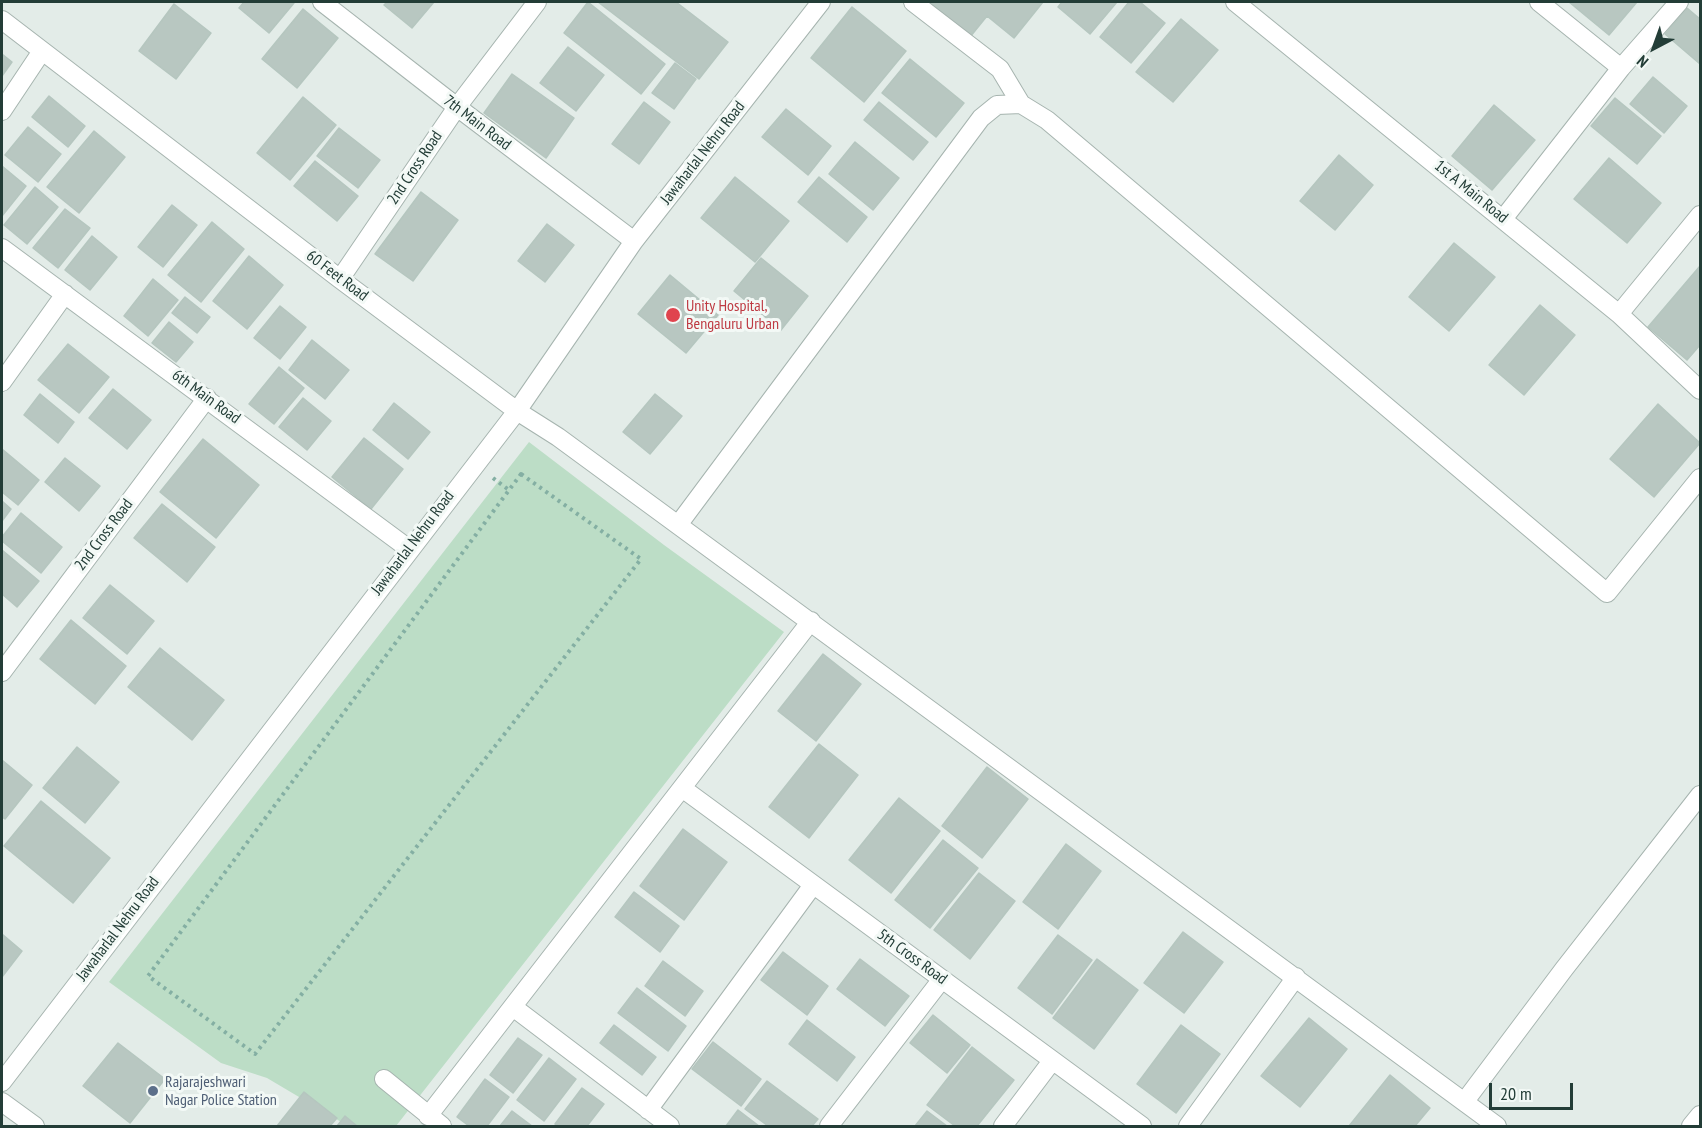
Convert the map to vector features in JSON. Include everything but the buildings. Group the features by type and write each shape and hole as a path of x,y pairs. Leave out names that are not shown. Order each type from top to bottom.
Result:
{"street":[{"name":"7th Main Road","path":"322,2 634,241"},
{"name":"2nd Cross Road","path":"340,279 457,107 537,2"},
{"name":"Jawaharlal Nehru Road","path":"2,1082 517,411 634,241 821,2"},
{"path":"912,2 1000,69 1021,104 1056,128 1607,593 1701,478"},
{"name":"1st A Main Road","path":"1235,2 1619,314 1701,390"},
{"path":"1539,2 1621,68"},
{"path":"1503,219 1621,68 1679,2"},
{"name":"60 Feet Road","path":"2,20 340,279 517,411 558,436 1497,1126"},
{"path":"2,111 42,51"},
{"path":"678,525 981,118 997,105 1021,104"},
{"path":"1619,314 1701,215"},
{"name":"6th Main Road","path":"2,248 409,549"},
{"path":"2,382 65,294"},
{"name":"2nd Cross Road","path":"2,672 207,398"},
{"path":"384,1079 435,1121 513,1008 811,621"},
{"name":"5th Cross Road","path":"682,788 1142,1126"},
{"path":"1465,1101 1564,969 1701,795"},
{"path":"648,1110 813,885"},
{"path":"1188,1126 1296,977"},
{"path":"830,1126 942,979"},
{"path":"513,1008 670,1126"},
{"path":"1003,1126 1052,1061"},
{"path":"2,1102 35,1126"},
{"path":"1691,1126 1701,1115"}],"path":[{"path":"521,474 642,559 255,1054 148,976 521,474"}],"green space":[{"path":"529,442 664,545 784,632 396,1126 348,1126 267,1078 221,1063 109,982"}],"place":[{"name":"Unity Hospital, Bengaluru Urban","path":"673,315"},
{"name":"Rajarajeshwari Nagar Police Station","path":"153,1091"}]}
